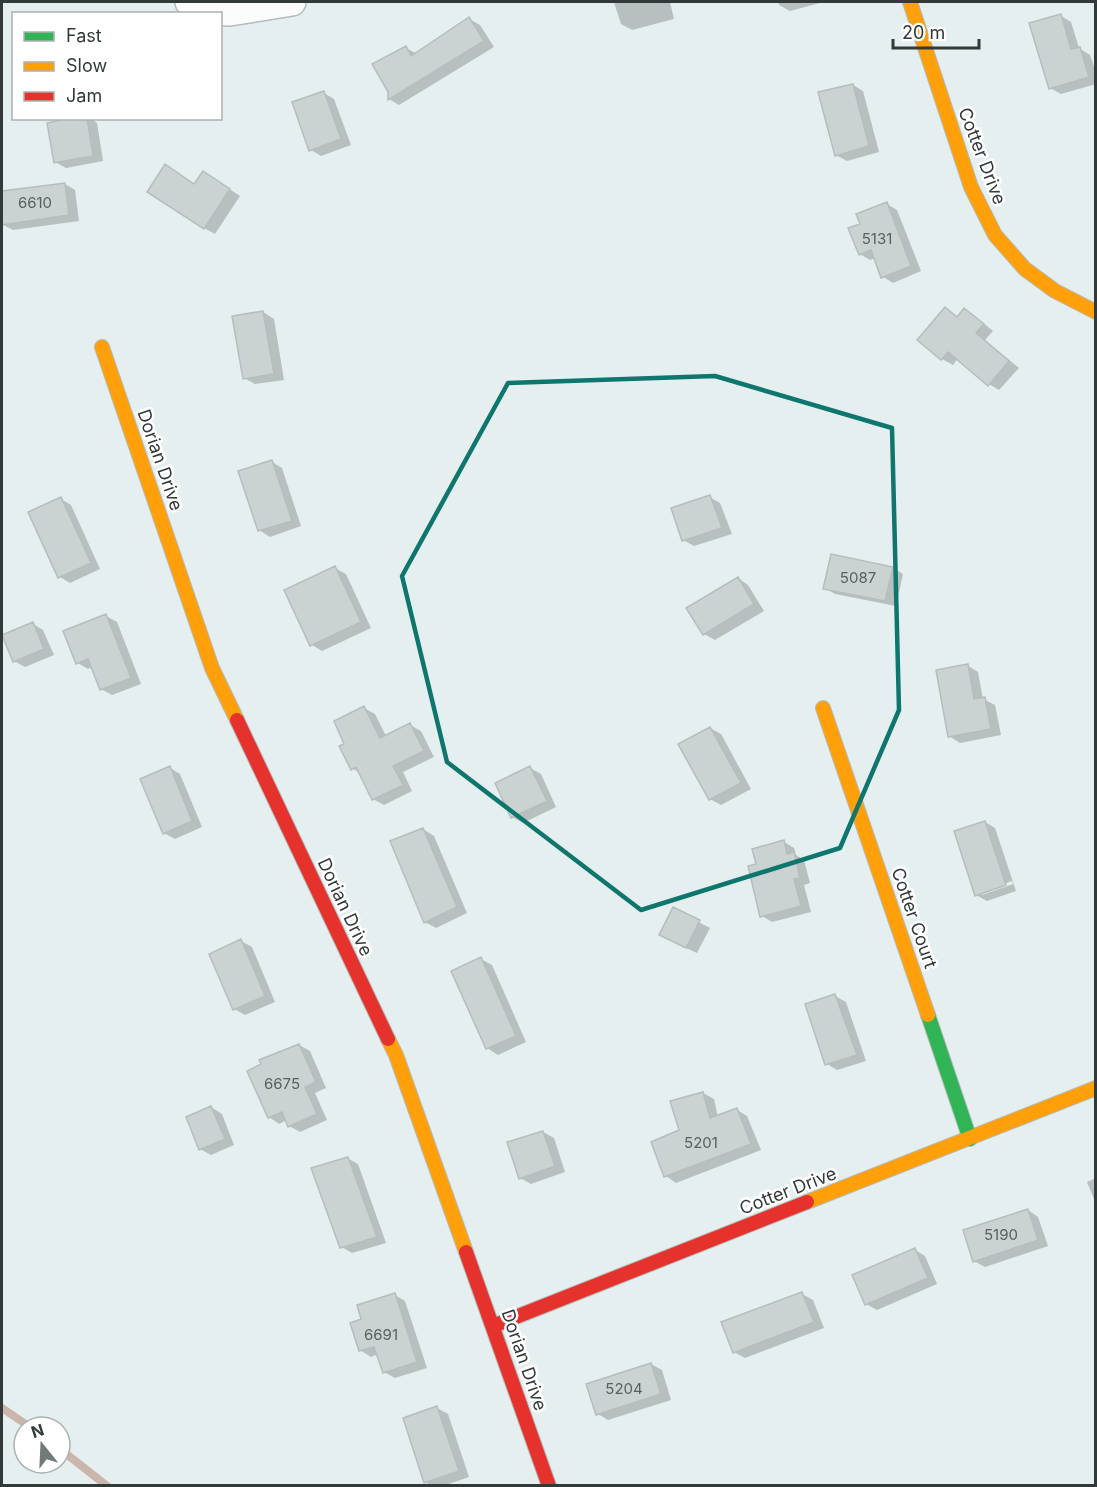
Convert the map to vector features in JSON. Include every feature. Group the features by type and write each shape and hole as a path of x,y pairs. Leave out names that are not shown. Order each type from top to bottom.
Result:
{"street":[{"path":"189,2 208,10 230,12 292,2"},
{"name":"Cotter Drive","path":"910,2 971,187 995,235 1025,269 1055,291 1095,312"},
{"name":"Dorian Drive","path":"102,347 212,668 396,1055 549,1485"},
{"name":"Cotter Court","path":"823,708 970,1139"},
{"name":"Cotter Drive","path":"493,1326 1095,1088"}],"highlighted area":[{"path":"715,376 892,428 899,710 840,848 641,910 447,762 402,576 508,383"}],"building":[{"path":"1061,14 1071,49 1080,47 1089,77 1049,89 1029,23"},
{"path":"469,17 484,41 388,100 388,92 372,64 406,46 411,56"},
{"path":"853,84 869,146 835,156 818,92"},
{"path":"324,91 341,139 309,151 292,102"},
{"path":"60,120 87,120 93,156 54,163 47,123"},
{"path":"165,164 194,184 203,171 230,189 204,229 147,192"},
{"path":"65,183 69,215 2,225 2,191"},
{"path":"887,202 911,266 881,278 871,250 859,255 848,228 860,224 856,214"},
{"path":"945,307 957,317 964,308 984,324 976,333 1009,361 988,386 948,352 941,360 917,340"},
{"path":"263,311 274,374 243,379 232,316"},
{"path":"272,460 292,521 258,531 238,471"},
{"path":"710,495 722,528 682,541 671,508"},
{"path":"61,497 91,563 58,578 28,512"},
{"path":"831,554 893,567 885,601 823,589"},
{"path":"335,566 361,622 310,646 284,590"},
{"path":"738,577 754,604 703,635 686,608"},
{"path":"106,614 131,678 100,690 88,659 76,664 63,631"},
{"path":"33,622 44,649 13,662 2,635"},
{"path":"968,664 974,699 985,697 991,729 948,737 936,670"},
{"path":"364,706 380,738 410,723 424,751 393,766 403,785 372,800 356,767 351,770 339,746 344,744 334,721"},
{"path":"710,727 741,783 709,800 678,744"},
{"path":"170,766 192,821 163,834 140,779"},
{"path":"530,766 547,801 511,818 495,783"},
{"path":"985,821 1006,885 975,896 954,831"},
{"path":"423,828 457,907 424,923 390,841"},
{"path":"784,840 787,854 794,852 800,878 794,879 801,906 760,917 748,866 756,864 752,849"},
{"path":"673,907 700,920 686,948 659,935"},
{"path":"241,939 265,996 233,1010 209,954"},
{"path":"481,957 516,1036 486,1049 451,971"},
{"path":"835,994 857,1055 825,1065 805,1004"},
{"path":"299,1044 316,1082 305,1087 317,1114 288,1127 282,1112 268,1118 247,1071 261,1064 259,1060"},
{"path":"703,1092 710,1118 737,1108 751,1144 664,1177 651,1142 679,1130 670,1101"},
{"path":"211,1106 225,1139 199,1150 186,1117"},
{"path":"543,1131 555,1166 519,1179 507,1142"},
{"path":"348,1157 377,1237 340,1248 311,1168"},
{"path":"1028,1209 1038,1240 973,1262 963,1230"},
{"path":"915,1248 928,1278 865,1305 852,1275"},
{"path":"802,1292 814,1322 733,1353 721,1322"},
{"path":"395,1293 417,1362 383,1373 374,1347 359,1351 350,1323 361,1319 357,1305"},
{"path":"651,1363 661,1394 596,1415 586,1384"},
{"path":"437,1406 459,1471 424,1483 403,1418"}],"waterway":[{"path":"2,1408 12,1415"},
{"path":"72,1458 107,1486"}],"traffic: fast":[{"path":"928,1015 970,1139"}],"traffic: slow":[{"path":"910,2 971,187 995,235 1025,269 1055,291 1096,312"},
{"path":"102,347 212,668 237,720"},
{"path":"823,708 928,1015"},
{"path":"388,1039 396,1055 466,1252"},
{"path":"807,1202 1096,1088"}],"traffic: jam":[{"path":"237,720 388,1039"},
{"path":"493,1326 807,1202"},
{"path":"466,1252 549,1486"}]}
